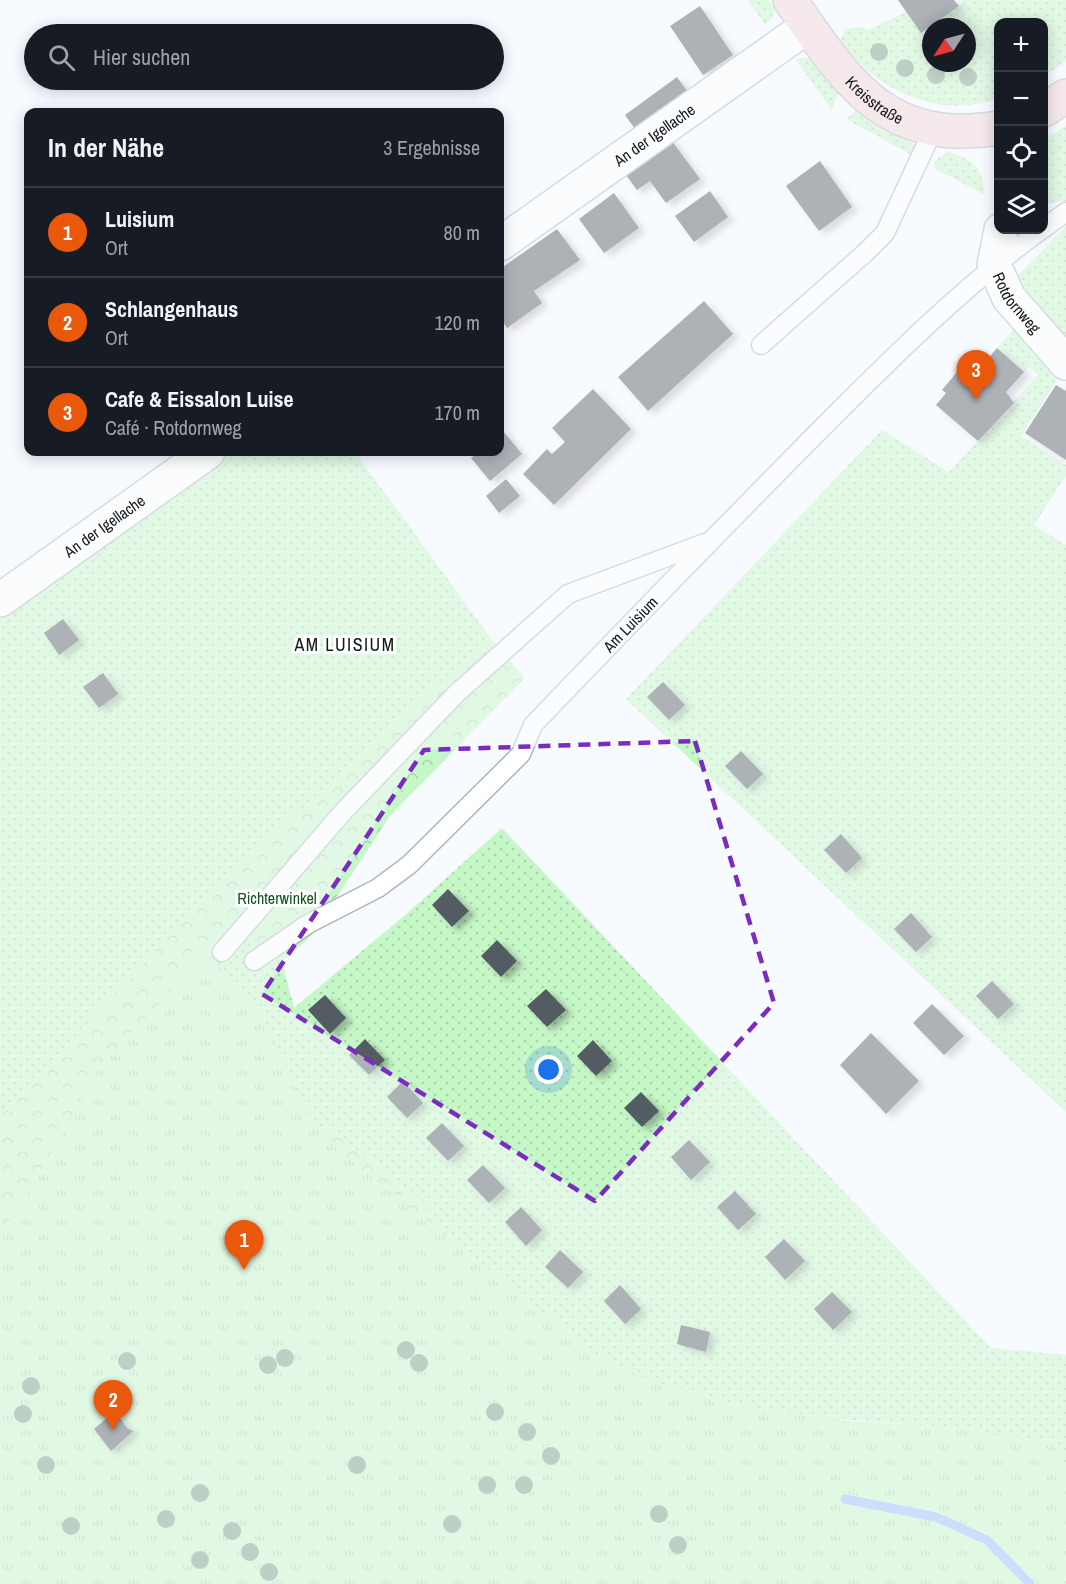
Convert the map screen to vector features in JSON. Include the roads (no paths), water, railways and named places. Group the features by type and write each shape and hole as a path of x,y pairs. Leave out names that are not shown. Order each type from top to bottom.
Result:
{"main road":[{"name":"Kreisstraße","path":"790,0 842,73 867,99 892,115 934,128 975,132 994,129"},
{"path":"1048,107 1066,96"}],"street":[{"name":"An der Igellache","path":"504,241 808,26"},
{"name":"Rotdornweg","path":"1000,234 994,265 1009,298 1066,363"},
{"name":"An der Igellache","path":"0,600 202,456"}],"lane":[{"path":"761,345 885,233 934,128"},
{"name":"Am Luisium","path":"1048,225 1066,212"},
{"name":"Am Luisium","path":"254,961 308,924 378,888 409,865 521,754 532,725 709,541 887,364 994,265 1035,234"},
{"path":"222,952 343,812 457,693 568,594 709,541"}],"waterway":[{"path":"845,1499 936,1517 987,1540 1030,1584"}],"place":[{"name":"Cafe & Eissalon Luise","path":"976,400"},
{"name":"Luisium","path":"244,1270"},
{"name":"Schlangenhaus","path":"113,1430"}],"district":[{"name":"AM LUISIUM","path":"345,644"}],"park label":[{"name":"Richterwinkel","path":"277,898"}]}
